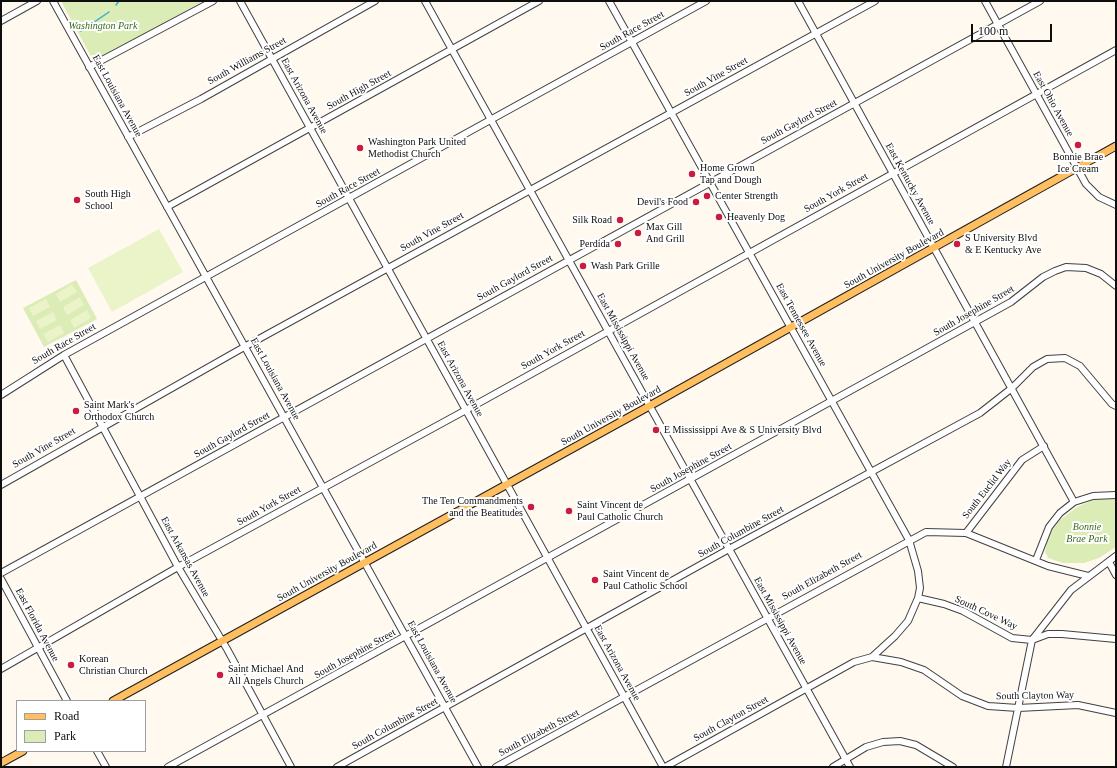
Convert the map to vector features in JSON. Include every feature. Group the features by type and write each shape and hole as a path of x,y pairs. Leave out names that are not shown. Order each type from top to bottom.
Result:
{"main road":[{"name":"South University Boulevard","path":"116,700 1116,146"},
{"path":"1,763 21,752"}],"street":[{"path":"1,21 37,1"},
{"name":"East Louisiana Avenue","path":"53,1 206,277 246,346 478,767"},
{"path":"89,67 213,1"},
{"name":"East Arizona Avenue","path":"240,1 586,629 664,767"},
{"name":"South Williams Street","path":"128,137 375,1"},
{"name":"East Mississippi Avenue","path":"425,1 850,767"},
{"name":"South High Street","path":"167,207 311,129 540,1"},
{"name":"East Tennessee Avenue","path":"609,1 909,540 918,571 920,588 918,598 908,621 895,636 872,657"},
{"name":"South Race Street","path":"1,395 64,355 350,199 706,1"},
{"name":"East Kentucky Avenue","path":"798,1 1074,502"},
{"name":"South Vine Street","path":"1,484 246,346 875,1"},
{"name":"East Ohio Avenue","path":"985,1 1090,190 1099,197 1116,205"},
{"name":"South Gaylord Street","path":"1,573 427,339 710,181 855,104 1040,1"},
{"name":"South York Street","path":"1,669 178,567 466,410 1116,50"},
{"name":"South Josephine Street","path":"168,767 976,322 1020,297 1043,277 1066,267 1078,267 1094,271 1116,286"},
{"name":"East Arkansas Avenue","path":"64,355 178,567 292,767"},
{"name":"South Columbine Street","path":"337,767 446,708 729,549 980,413 1012,388 1033,367 1046,359 1065,358 1080,366 1112,404 1116,406"},
{"name":"South Euclid Way","path":"966,532 1022,460 1044,446"},
{"path":"1036,560 1049,527 1060,513 1074,502 1100,495 1116,495"},
{"name":"South Elizabeth Street","path":"496,767 625,698 767,618 926,532 966,532 1063,571 1088,576"},
{"path":"1006,767 1032,640 1071,590 1116,556"},
{"path":"1109,562 1116,575"},
{"name":"East Florida Avenue","path":"1,579 66,700"},
{"name":"South Cove Way","path":"918,598 944,604 963,611 1012,638 1032,640 1048,634 1075,634 1116,639"},
{"name":"South Clayton Way","path":"806,688 854,662 872,657 901,662 924,670 975,702 988,706 1018,708 1078,705 1116,713"},
{"name":"South Clayton Street","path":"664,767 806,688"},
{"path":"833,767 866,747 883,742 900,741 916,744 953,767"},
{"path":"98,752 106,767"}],"green space":[{"name":"Washington Park","path":"61,1 203,1 94,62"},
{"path":"159,229 183,272 112,312 88,268"},
{"path":"76,280 97,319 44,347 23,308"},
{"path":"72,284 77,292 60,302 56,294"},
{"path":"80,297 84,305 67,315 63,307"},
{"path":"46,299 50,307 33,316 29,308"},
{"path":"87,310 91,318 74,328 70,320"},
{"path":"53,312 57,320 40,329 36,321"},
{"path":"60,325 64,333 48,342 43,334"},
{"name":"Bonnie Brae Park","path":"1098,498 1116,498 1116,547 1099,558 1084,563 1063,563 1048,558 1045,552 1047,543 1052,530 1060,520 1077,507"}],"waterway":[{"path":"116,5 119,1"},
{"path":"81,31 109,12"}],"place":[{"name":"Bonnie Brae Ice Cream","path":"1078,145"},
{"name":"Washington Park United Methodist Church","path":"360,148"},
{"name":"Home Grown Tap and Dough","path":"692,174"},
{"name":"Center Strength","path":"707,196"},
{"name":"South High School","path":"77,200"},
{"name":"Devil's Food","path":"696,202"},
{"name":"Heavenly Dog","path":"719,217"},
{"name":"Silk Road","path":"620,220"},
{"name":"Max Gill And Grill","path":"638,233"},
{"name":"Perdida","path":"618,244"},
{"name":"S University Blvd & E Kentucky Ave","path":"957,244"},
{"name":"Wash Park Grille","path":"583,266"},
{"name":"Saint Mark's Orthodox Church","path":"76,411"},
{"name":"E Mississippi Ave & S University Blvd","path":"656,430"},
{"name":"The Ten Commandments and the Beatitudes","path":"531,507"},
{"name":"Saint Vincent de Paul Catholic Church","path":"569,511"},
{"name":"Saint Vincent de Paul Catholic School","path":"595,580"},
{"name":"Korean Christian Church","path":"71,665"},
{"name":"Saint Michael And All Angels Church","path":"220,675"}]}
